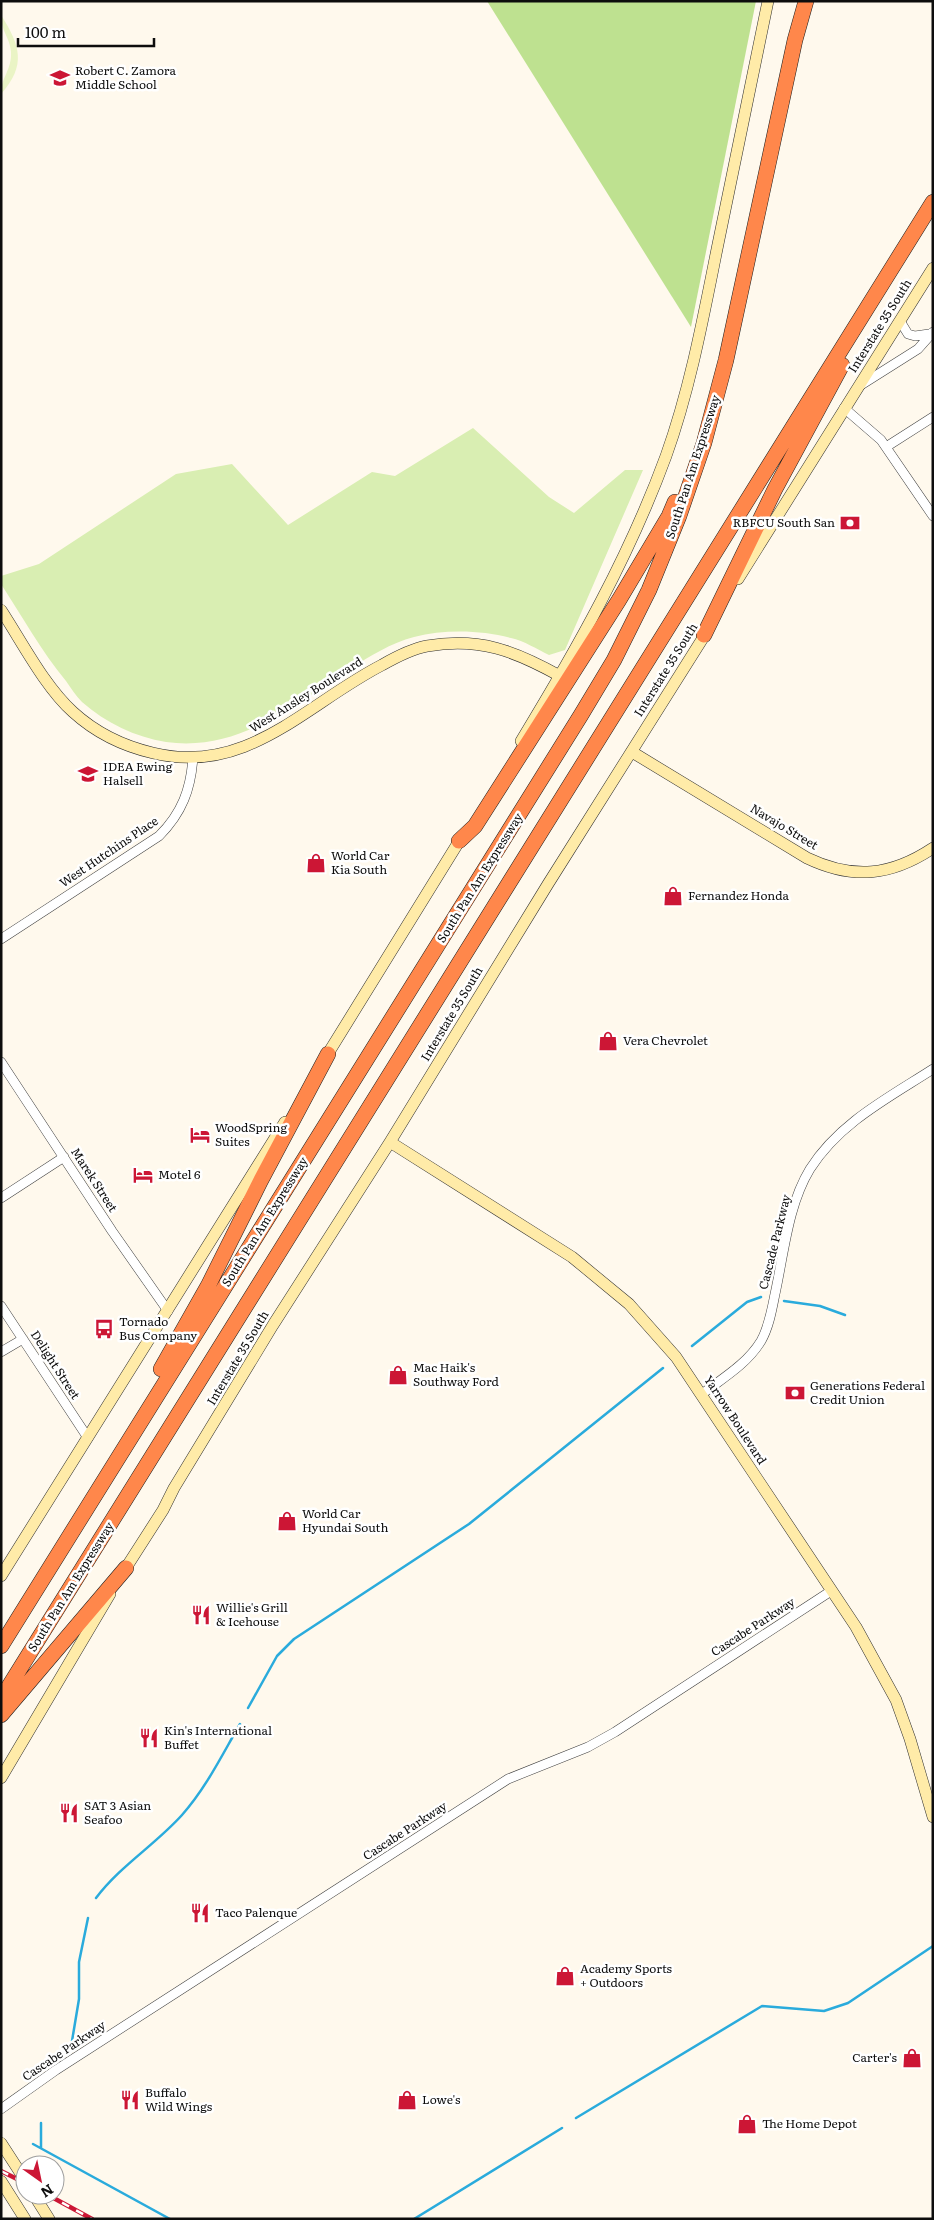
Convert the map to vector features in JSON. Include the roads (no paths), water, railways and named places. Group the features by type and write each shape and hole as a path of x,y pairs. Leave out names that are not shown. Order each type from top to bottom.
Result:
{"highway":[{"name":"South Pan Am Expressway","path":"1,1646 614,660 665,553 690,485 708,427 728,351 795,40 806,1"},
{"name":"South Pan Am Expressway","path":"1,1699 933,202"},
{"path":"704,635 775,489 846,358 872,299"},
{"path":"459,841 475,826 619,600 669,516 708,427"},
{"path":"80,1519 121,1433 187,1325 328,1054"},
{"path":"1,1715 126,1568"}],"main road":[{"path":"1,1576 168,1311 459,841 560,676 612,582 648,502 686,391 768,1"},
{"name":"Interstate 35 South","path":"1,1778 273,1325 390,1142 548,884 933,268"},
{"name":"West Ansley Boulevard","path":"1,610 56,694 72,712 92,728 112,740 135,749 162,755 193,757 222,754 252,745 277,731 366,673 398,656 425,647 472,644 500,648 523,656 560,676"},
{"name":"Navajo Street","path":"632,752 807,858 826,866 849,872 875,872 905,863 933,848"},
{"name":"Yarrow Boulevard","path":"390,1142 572,1257 629,1304 657,1333 702,1394 764,1492 856,1627 896,1700 910,1738 933,1817"},
{"path":"1,2143 15,2165"},
{"path":"1,2181 25,2219"},
{"path":"40,2205 49,2219"}],"street":[{"path":"900,321 908,334 915,336 931,333"},
{"path":"858,387 918,349 931,333"},
{"path":"844,408 873,432 933,516"},
{"path":"886,448 933,417"},
{"name":"West Hutchins Place","path":"1,939 159,836 172,823 189,790 193,757"},
{"name":"Marek Street","path":"1,1062 168,1311"},
{"name":"Cascade Parkway","path":"702,1394 739,1368 761,1341 770,1317 794,1205 809,1170 831,1141 858,1118 933,1069"},
{"path":"1,1198 64,1157"},
{"name":"Delight Street","path":"1,1306 88,1438"},
{"path":"1,1352 23,1339"},
{"name":"Cascabe Parkway","path":"1,2109 56,2070 508,1779 588,1748 831,1592"}],"waterway":[{"path":"692,1346 747,1302 761,1297"},
{"path":"784,1301 820,1306 845,1315"},
{"path":"248,1708 277,1656 294,1639 469,1524 663,1368"},
{"path":"96,1898 105,1886 172,1826 191,1805 240,1724"},
{"path":"71,2047 79,1999 79,1962 88,1918"},
{"path":"576,2118 762,2006 824,2011 848,2003 933,1946"},
{"path":"41,2123 41,2148"},
{"path":"414,2219 562,2128"},
{"path":"33,2144 170,2219"}],"railway":[{"path":"1,2171 15,2178"},
{"path":"65,2204 92,2219"}],"place":[{"name":"Robert C. Zamora Middle School","path":"60,78"},
{"name":"RBFCU South San","path":"850,523"},
{"name":"IDEA Ewing Halsell","path":"88,774"},
{"name":"World Car Kia South","path":"316,863"},
{"name":"Fernandez Honda","path":"673,896"},
{"name":"Vera Chevrolet","path":"608,1041"},
{"name":"WoodSpring Suites","path":"200,1135"},
{"name":"Motel 6","path":"143,1175"},
{"name":"Tornado Bus Company","path":"104,1329"},
{"name":"Mac Haik's Southway Ford","path":"398,1375"},
{"name":"Generations Federal Credit Union","path":"795,1393"},
{"name":"World Car Hyundai South","path":"287,1521"},
{"name":"Willie's Grill & Icehouse","path":"201,1615"},
{"name":"Kin's International Buffet","path":"149,1738"},
{"name":"SAT 3 Asian Seafoo","path":"69,1813"},
{"name":"Taco Palenque","path":"200,1913"},
{"name":"Academy Sports + Outdoors","path":"565,1976"},
{"name":"Carter's","path":"912,2058"},
{"name":"Buffalo Wild Wings","path":"130,2100"},
{"name":"Lowe's","path":"407,2100"},
{"name":"The Home Depot","path":"747,2124"}]}
